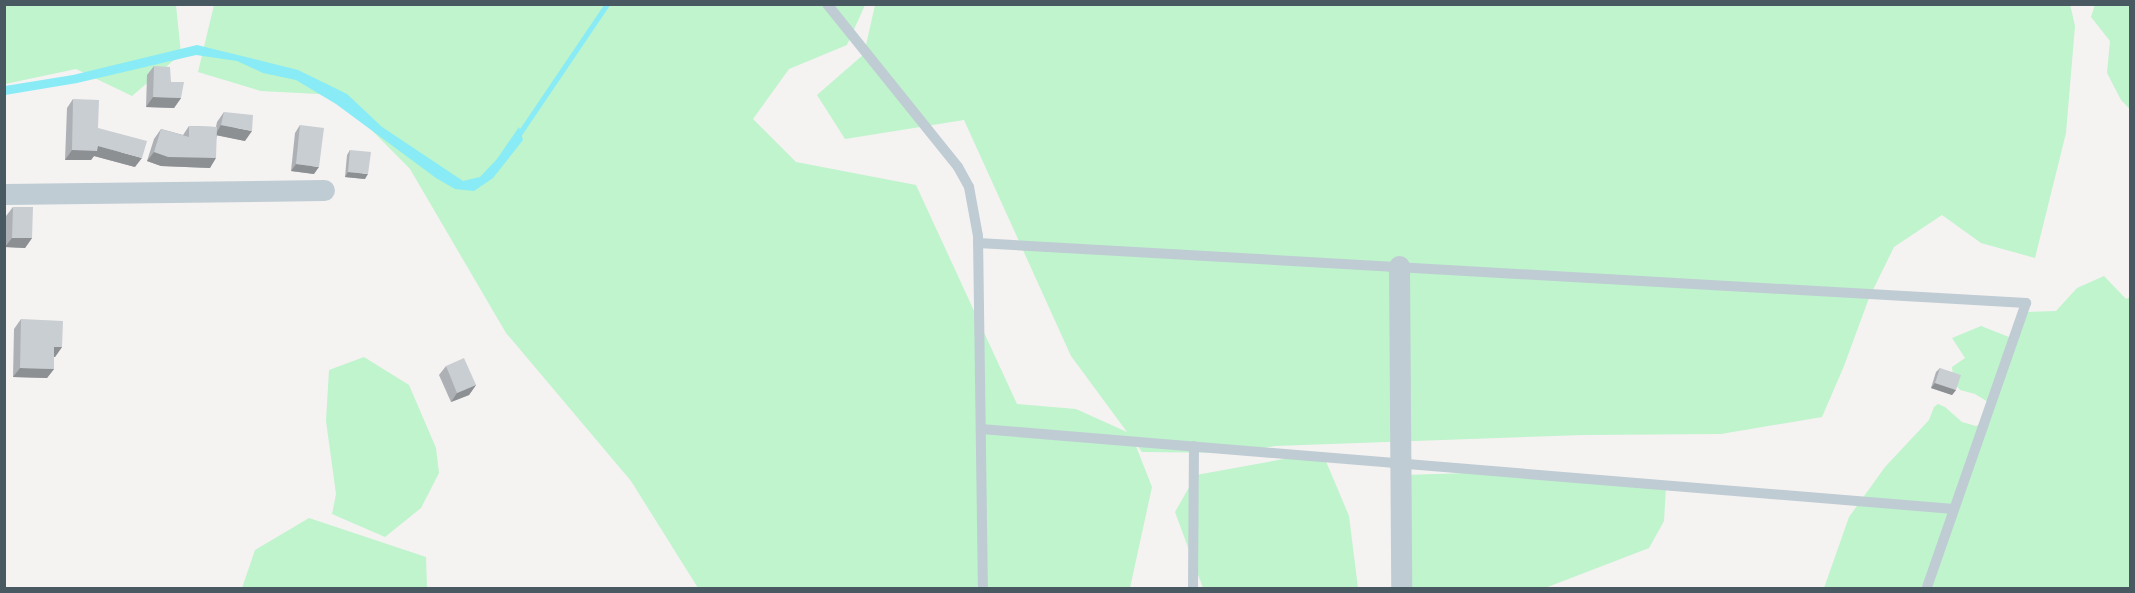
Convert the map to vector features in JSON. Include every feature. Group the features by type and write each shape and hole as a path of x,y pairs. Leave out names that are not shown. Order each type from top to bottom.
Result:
{"street":[{"path":"4,194 324,190"},
{"path":"1399,266 1401,588"}],"lane":[{"path":"827,4 958,167 969,187 978,243 983,588"},
{"path":"978,243 2026,303 1927,588"},
{"path":"981,429 1954,509"},
{"path":"1193,588 1194,446"}],"green space":[{"path":"2070,4 2075,26 2066,133 2035,258 1981,243 1942,215 1894,247 1869,298 1822,417 1721,434 1583,435 1275,446 1238,453 1142,452 1134,441 1152,487 1130,588 698,588 631,481 506,333 410,169 337,95 261,91 198,72 214,5 865,5 847,45 789,69 753,119 796,162 916,185 1017,404 1076,409 1127,432 1071,356 964,120 845,139 817,95 864,54 875,5"},
{"path":"2095,4 2130,5 2130,109 2121,100 2107,73 2110,41 2091,17"},
{"path":"5,5 176,5 181,54 132,96 76,69 5,84"},
{"path":"2104,276 2126,299 2130,297 2130,588 1824,588 1849,517 1885,467 1929,420 1934,407 1938,404 1945,407 1962,422 1976,426 1984,423 1988,402 1975,394 1960,390 1954,383 1952,367 1965,358 1952,338 1981,326 2009,337 2025,312 2056,311 2077,288"},
{"path":"364,357 409,385 436,448 439,473 421,508 385,537 332,514 336,494 326,421 329,370"},
{"path":"1322,452 1349,516 1358,588 1203,588 1175,512 1196,475"},
{"path":"1500,472 1666,487 1664,521 1649,548 1545,588 1407,588 1404,475"},
{"path":"309,518 426,557 427,588 242,588 255,550"}],"water":[{"path":"197,45 298,70 347,94 382,127 463,181 480,177 497,159 519,127 523,140 493,178 474,191 455,189 436,178 336,104 296,80 263,73 237,61 196,55 77,83 5,95 5,86 73,75"}],"building":[{"path":"154,66 170,67 171,82 184,82 181,98 153,97"},
{"path":"73,99 99,100 98,128 147,141 142,158 98,146 97,151 72,150"},
{"path":"224,112 253,115 252,131 221,125"},
{"path":"300,125 324,128 319,167 296,164"},
{"path":"189,126 217,127 216,158 168,157 154,152 161,129 189,137"},
{"path":"350,150 371,152 368,174 348,172"},
{"path":"13,207 33,207 32,238 12,238"},
{"path":"21,319 63,321 62,347 54,347 54,369 20,368"},
{"path":"464,358 476,385 457,393 446,366"},
{"path":"1940,368 1961,375 1956,390 1935,383"}],"waterway":[{"path":"517,137 607,4"}]}
